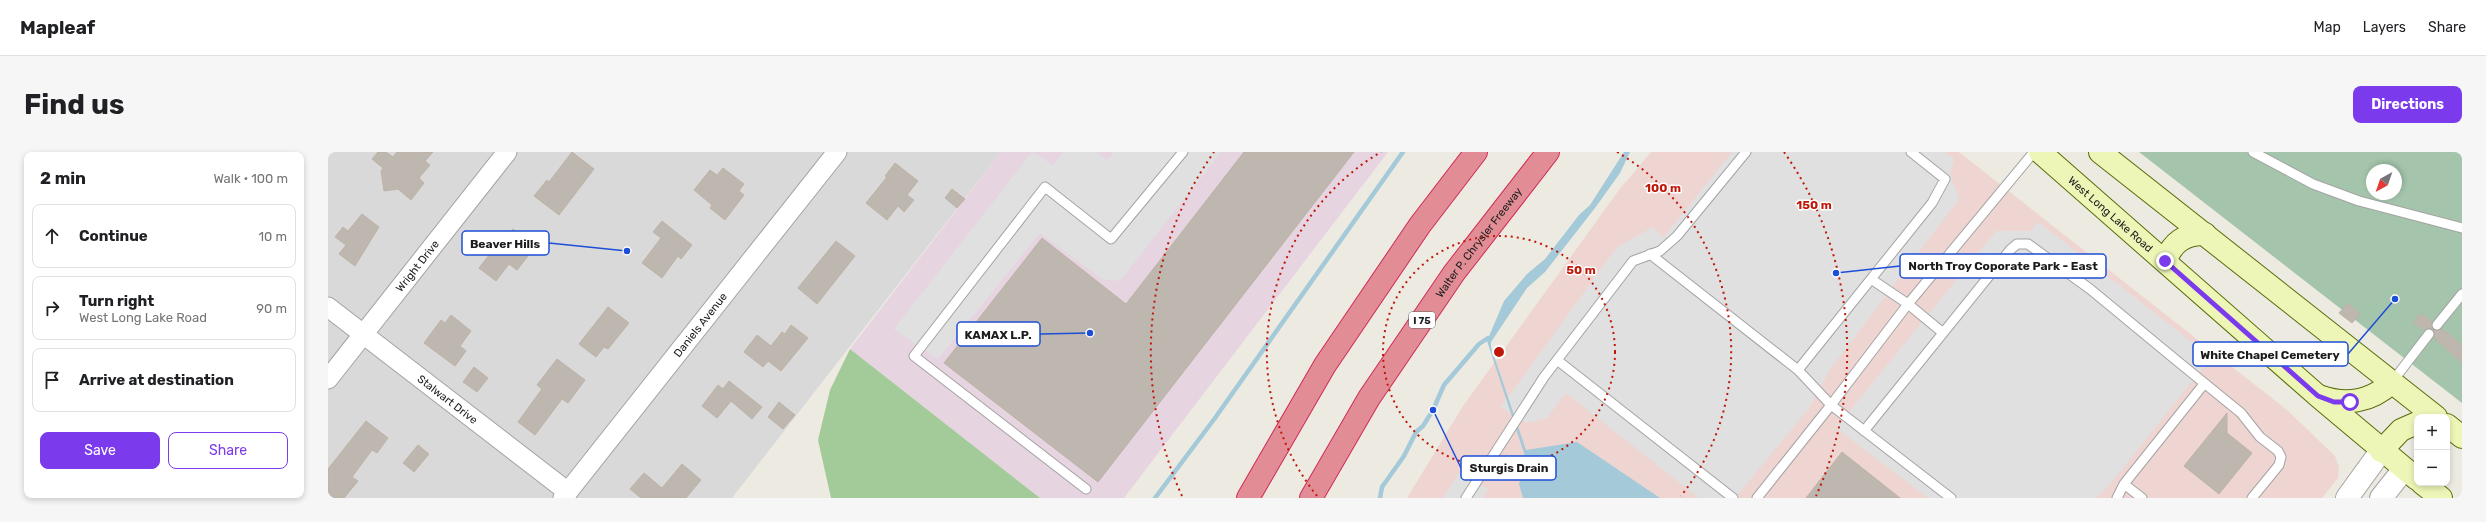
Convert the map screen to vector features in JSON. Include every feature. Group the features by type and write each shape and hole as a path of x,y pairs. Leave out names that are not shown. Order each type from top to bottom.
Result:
{"highway":[{"path":"1248,498 1325,365 1420,225 1476,152"},
{"name":"Walter P. Chrysler Freeway","path":"1311,498 1369,398 1454,273 1548,152"}],"main road":[{"name":"West Long Lake Road","path":"2040,152 2381,451 2411,474"},
{"path":"2100,152 2432,414"},
{"path":"2165,261 2176,243 2184,237 2205,234"},
{"path":"2318,396 2334,402 2362,400 2383,391 2392,382"},
{"path":"2381,451 2401,430 2414,424"},
{"path":"2450,427 2462,437"},
{"path":"2426,486 2441,498"}],"street":[{"name":"Wright Drive","path":"328,379 507,152"},
{"name":"Daniels Avenue","path":"565,495 837,152"},
{"name":"Stalwart Drive","path":"328,307 364,334 565,495"},
{"path":"2347,498 2381,451"},
{"path":"2381,498 2411,474"}],"lane":[{"path":"1086,489 914,356 1045,186 1111,240 1183,152"},
{"path":"1466,498 1557,360 1633,261 1660,250 1677,236 1746,152"},
{"path":"1798,370 1932,203 1945,179 1911,152"},
{"path":"1757,498 1831,405 1908,304 2034,152"},
{"path":"2253,152 2313,184 2359,201 2462,228"},
{"path":"1864,431 1942,332 2010,250 2017,244 2028,244 2090,289 2241,414 2260,437 2278,451 2281,457 2279,465 2252,498"},
{"path":"1650,254 1798,370 1831,405 1951,498"},
{"path":"1871,279 1908,304 1942,332"},
{"path":"2437,326 2462,294"},
{"path":"2392,382 2430,334"},
{"path":"1557,360 1732,498"},
{"path":"2117,498 2124,484 2204,384"},
{"path":"2124,484 2142,498"}],"shaded area":[{"path":"328,152 1001,152 732,498 328,498"},
{"path":"1001,152 1388,152 1124,498 1040,498 850,349"},
{"path":"1032,152 1053,165 1063,152 1096,152 1107,160 1114,152 1221,152 1120,281 1102,279 1040,233 938,359 894,329"},
{"path":"1651,152 1959,152 2287,410 2335,456 2339,467 2338,478 2322,498 1407,498 1463,406 1619,190"},
{"path":"1732,152 1945,152 1954,159 1950,174 1959,199 1829,371 1809,408 1735,498 1699,498 1566,393 1547,418 1527,423 1501,407 1617,247 1653,227 1663,238"},
{"path":"2038,222 2211,357 2117,476 2096,498 1928,498 1836,428 1996,231 2030,231"},
{"path":"1459,473 1488,489 1483,498 1443,498"}],"green space":[{"path":"2139,152 2462,152 2462,403"},
{"path":"850,349 1040,498 831,498 818,440 830,390"}],"water":[{"path":"1624,152 1630,152 1620,173 1595,208 1545,272 1527,288 1491,342 1491,347 1526,450 1577,442 1660,498 1523,498 1519,484 1526,462 1524,453 1487,341 1504,301 1527,274 1545,259 1579,215 1590,205"}],"building":[{"path":"378,152 386,152 393,157 397,152 433,152 425,161 430,165 419,178 424,183 411,200 398,189 384,191 381,171 383,168 372,159"},
{"path":"572,152 594,169 559,215 534,196 547,180 549,182"},
{"path":"1244,152 1354,152 1098,482 944,363 1042,238 1126,304"},
{"path":"895,163 918,181 907,195 914,200 904,212 898,206 887,220 866,203 887,177 885,176"},
{"path":"723,168 744,184 739,191 744,195 725,220 710,208 712,205 694,190 710,170 717,175"},
{"path":"952,189 965,199 957,208 945,198"},
{"path":"362,214 379,227 355,266 339,254 346,245 335,237 343,227 348,231"},
{"path":"662,221 692,245 681,259 678,256 662,278 642,263 661,238 653,232"},
{"path":"513,229 536,246 517,270 509,264 496,281 479,268 500,241 503,243"},
{"path":"836,241 855,256 817,304 798,288"},
{"path":"2348,303 2360,314 2352,323 2339,313"},
{"path":"608,307 629,323 608,349 604,347 596,357 579,344"},
{"path":"2421,313 2432,322 2434,330 2442,329 2462,345 2462,363 2434,338 2433,330 2429,328 2424,330 2413,323"},
{"path":"451,315 471,331 460,346 466,351 455,366 424,343 441,320 445,323"},
{"path":"791,325 808,338 781,371 768,361 763,367 744,352 757,335 771,346 782,332 785,334"},
{"path":"557,359 585,380 568,403 562,399 535,435 518,422 542,389 537,385"},
{"path":"474,367 488,378 477,392 463,382"},
{"path":"729,381 762,407 752,419 731,401 717,418 702,406 718,385 723,389"},
{"path":"779,402 795,415 783,429 768,417"},
{"path":"2227,413 2227,433 2252,453 2219,494 2184,466"},
{"path":"366,421 388,438 377,453 372,450 352,477 358,481 344,498 328,498 328,469"},
{"path":"418,445 429,454 414,472 403,463"},
{"path":"1842,452 1900,498 1806,498"},
{"path":"682,464 701,480 686,498 641,498 630,489 644,473 662,488"}],"waterway":[{"path":"1155,498 1215,418 1403,152"},
{"path":"1380,498 1382,487 1404,456 1416,432 1423,426 1433,410 1444,385 1479,344 1488,338"}],"place":[{"name":"Beaver Hills","path":"627,251"},
{"name":"North Troy Coporate Park - East","path":"1836,273"},
{"name":"White Chapel Cemetery","path":"2395,299"},
{"name":"KAMAX L.P.","path":"1090,333"},
{"name":"Sturgis Drain","path":"1433,410"}],"route":[{"path":"2165,261 2318,396 2334,402 2350,402"}]}
